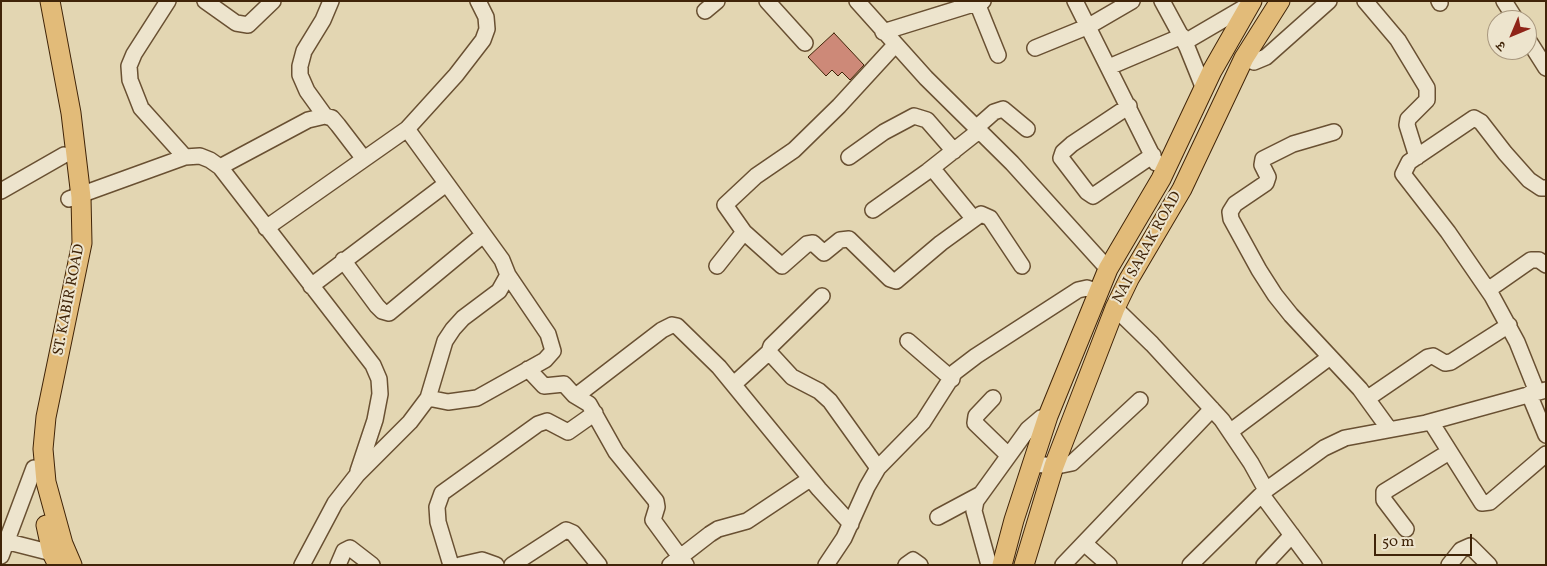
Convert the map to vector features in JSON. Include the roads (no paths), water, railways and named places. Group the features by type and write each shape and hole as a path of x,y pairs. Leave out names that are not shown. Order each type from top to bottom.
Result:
{"main road":[{"name":"ST. KABIR ROAD","path":"40,1 64,155 75,197 67,262 39,393 33,446 34,468 55,559"},
{"name":"ST. KABIR ROAD","path":"50,1 71,113 75,197 82,243 46,416 43,450 46,482 63,544 72,565"},
{"name":"NAI SARAK ROAD","path":"1024,565 1054,466 1115,308 1129,279 1182,189 1244,58 1280,1"},
{"name":"NAI SARAK ROAD","path":"997,564 1048,416 1108,269 1161,179 1224,49 1252,2"}],"street":[{"path":"168,1 134,54 129,66 130,80 141,108 186,157"},
{"path":"205,1 236,23 248,25 273,1"},
{"path":"326,116 307,91 300,75 300,66 304,51 326,15 331,1"},
{"path":"266,228 406,129 462,68 483,40 487,28 486,17 478,1"},
{"path":"705,11 716,1"},
{"path":"767,1 805,43"},
{"path":"857,1 895,45 978,129 1108,269"},
{"path":"1075,1 1153,155 1161,179"},
{"path":"1035,48 1089,26 1132,1"},
{"path":"1162,1 1183,39 1204,89"},
{"path":"1244,58 1254,62 1266,57 1329,1"},
{"path":"1366,1 1398,40 1427,88 1427,100 1408,119 1417,157"},
{"path":"883,32 980,2 998,55"},
{"path":"1109,67 1183,39 1252,2"},
{"path":"895,45 800,144 756,176 724,205 744,232 782,266 807,244 813,243 824,252 840,240 849,239 890,278 896,281 973,218 981,214 990,218 1022,266"},
{"path":"1537,54 1546,68"},
{"path":"1129,106 1072,144 1063,152 1061,158 1086,192 1093,196 1153,155"},
{"path":"874,210 954,151 994,112 1003,109 1027,129"},
{"path":"220,167 285,131 308,120 326,116 332,118 364,159"},
{"path":"849,157 884,132 914,116 927,120 954,151"},
{"path":"1546,188 1529,180 1481,122 1474,118 1417,157 1404,170 1404,178 1448,232 1488,290 1509,325 1537,392 1546,435"},
{"path":"406,129 502,260 508,275 548,334 553,346 550,355 477,398 448,402 428,398"},
{"path":"1334,132 1294,144 1263,159 1262,165 1268,177 1266,182 1235,204 1230,212 1259,270 1275,295 1368,398 1389,429"},
{"path":"1,191 64,155"},
{"path":"75,197 186,157 200,156 220,167 373,365 379,379 380,394 357,475"},
{"path":"932,168 973,218"},
{"path":"312,286 343,260 446,184"},
{"path":"717,266 744,232"},
{"path":"343,260 377,306 382,311 389,313 396,310 484,234"},
{"path":"1488,290 1531,260 1539,260 1546,265"},
{"path":"302,565 321,526 357,475 410,422 428,398 445,341 449,335 463,318 498,291 508,275"},
{"path":"826,565 844,538 867,487 878,468 923,422 962,365 1078,290 1086,288 1099,292"},
{"path":"734,384 769,352 771,346 822,296"},
{"path":"1115,308 1152,344 1231,431 1264,492 1314,565"},
{"path":"576,396 662,330 672,325 681,328 734,384 810,479 851,524"},
{"path":"1368,398 1428,357 1433,356 1445,363 1451,362 1509,325"},
{"path":"908,341 952,379"},
{"path":"769,352 792,377 819,390 830,401 878,468"},
{"path":"1231,431 1330,357"},
{"path":"528,369 544,386 549,387 562,384 589,404 616,452 656,501 658,507 653,520 679,562 710,534 748,521 810,479"},
{"path":"1190,565 1264,492 1324,448 1345,438 1431,422 1537,392"},
{"path":"993,398 976,416 975,423 1008,455"},
{"path":"1032,464 1065,466 1080,457 1140,400"},
{"path":"1063,565 1180,440 1212,410"},
{"path":"451,565 438,522 437,508 442,493 538,424 547,421 568,432 595,413"},
{"path":"997,564 974,512 981,494 1028,429 1041,418 1048,416"},
{"path":"1431,422 1479,501 1486,504 1546,454"},
{"path":"1406,530 1384,500 1384,492 1449,452"},
{"path":"34,468 3,546 55,559"},
{"path":"938,516 981,494"},
{"path":"512,565 566,530 573,533 599,565"},
{"path":"1264,565 1292,535"},
{"path":"1084,543 1109,565"},
{"path":"1449,565 1461,550 1470,546 1489,565"},
{"path":"338,565 344,551 350,548 372,565"},
{"path":"460,565 482,560 496,565"},
{"path":"906,565 913,560 920,565"}]}
